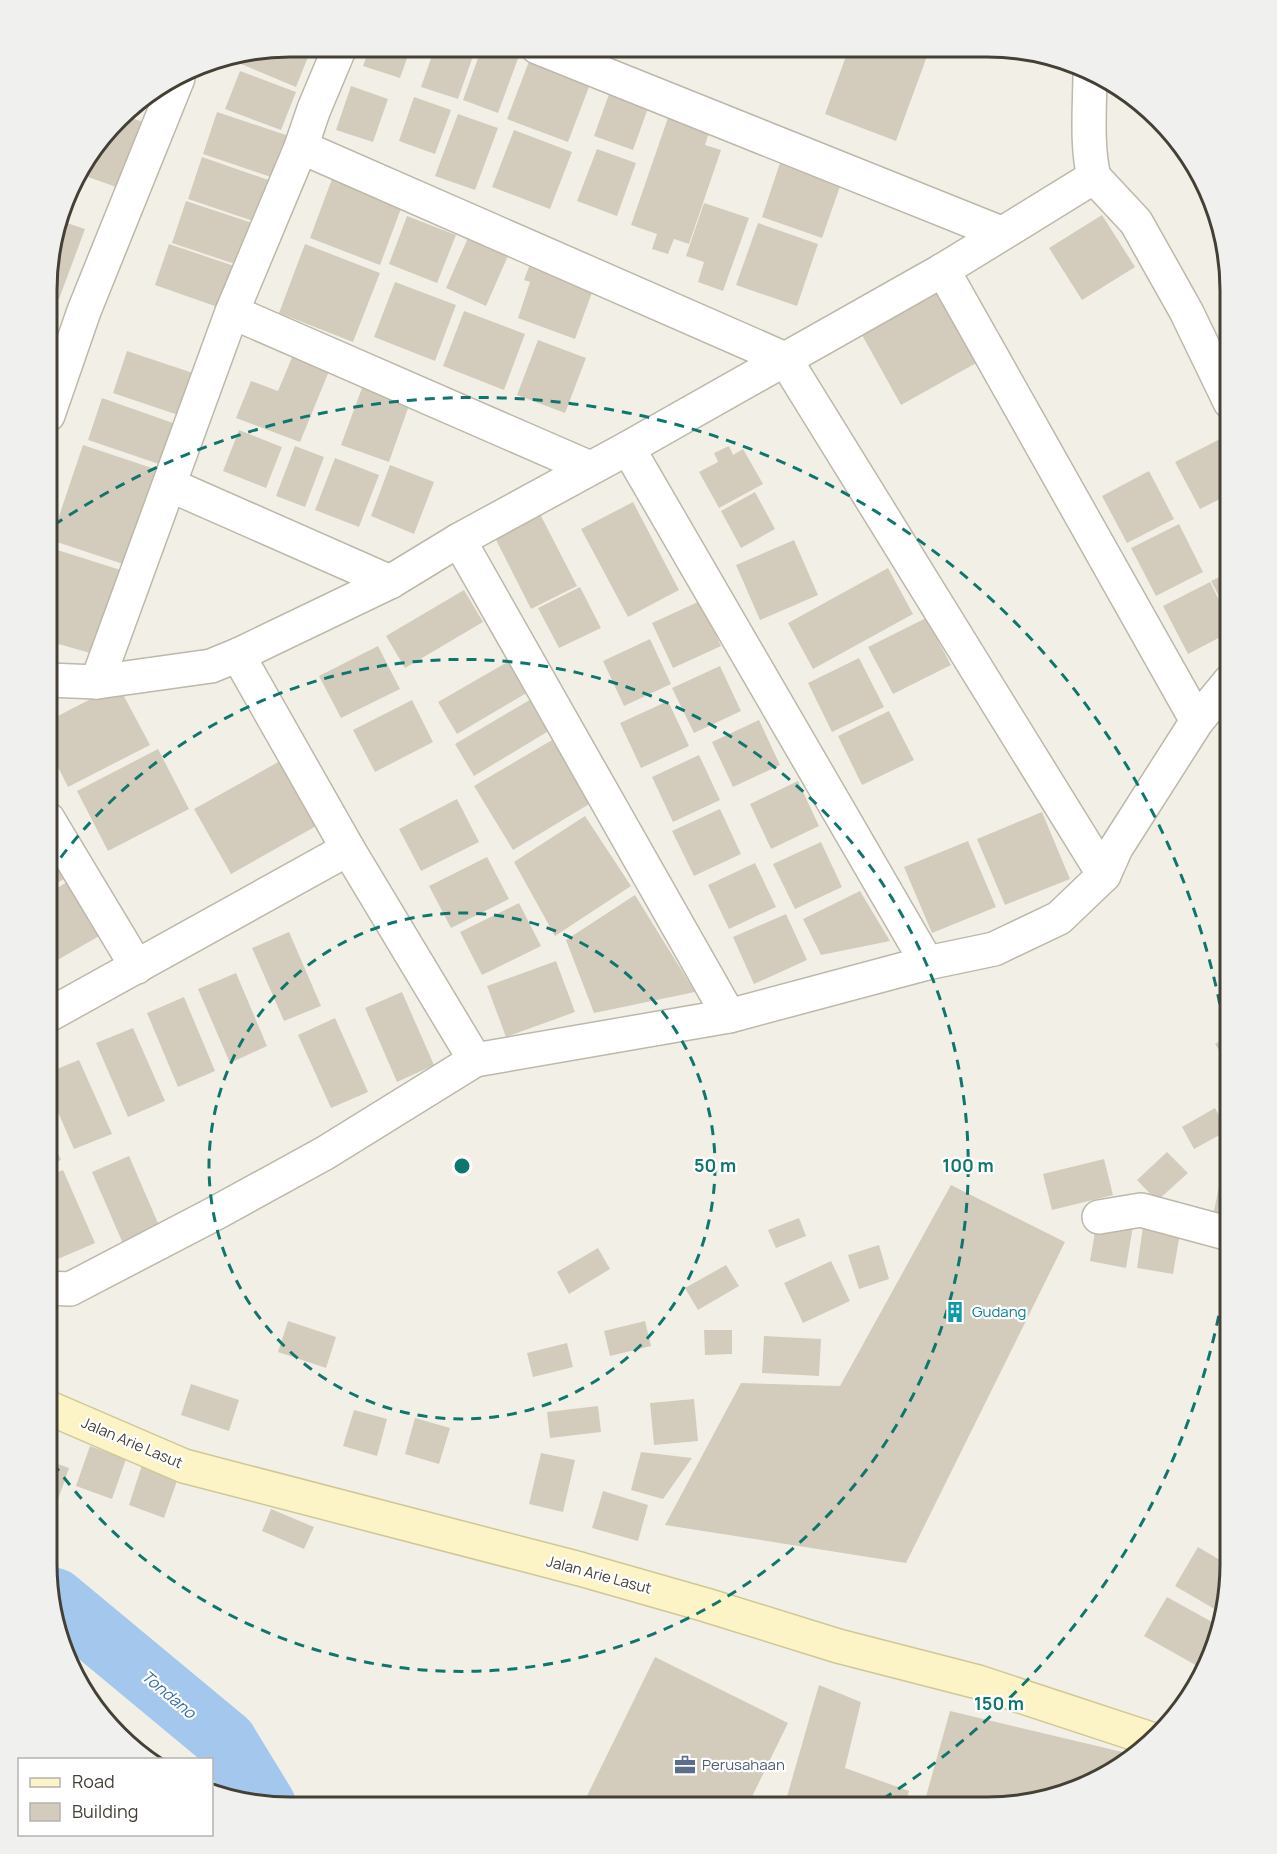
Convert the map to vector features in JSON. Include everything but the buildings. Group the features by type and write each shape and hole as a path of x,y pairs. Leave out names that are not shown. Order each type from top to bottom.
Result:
{"main road":[{"name":"Jalan Arie Lasut","path":"57,1411 184,1466 626,1582 838,1646 978,1683 1144,1737"}],"street":[{"path":"97,682 232,312 336,57"},
{"path":"562,57 1001,232"},
{"path":"1090,81 1089,156 1094,177 1136,222 1186,311 1220,381"},
{"path":"57,389 84,311 174,87"},
{"path":"301,147 785,359 1104,875"},
{"path":"57,680 97,682 211,666 390,582 459,540 628,448 943,270 1001,232 1094,177"},
{"path":"943,270 1197,721"},
{"path":"232,312 590,468"},
{"path":"628,448 927,963"},
{"path":"170,485 390,582"},
{"path":"459,540 729,1016"},
{"path":"238,655 348,849 476,1060"},
{"path":"57,1288 70,1289 212,1215 325,1153 476,1060 729,1016 927,963 994,949 1059,918 1104,875 1116,848 1197,721 1220,693"},
{"path":"57,834 137,967"},
{"path":"57,1011 348,849"},
{"path":"1099,1217 1141,1210 1220,1231"}],"waterway":[{"name":"Tondano","path":"60,1603 226,1741 259,1795"}],"place":[{"name":"Gudang","path":"955,1312"},
{"name":"Perusahaan","path":"685,1765"}]}
